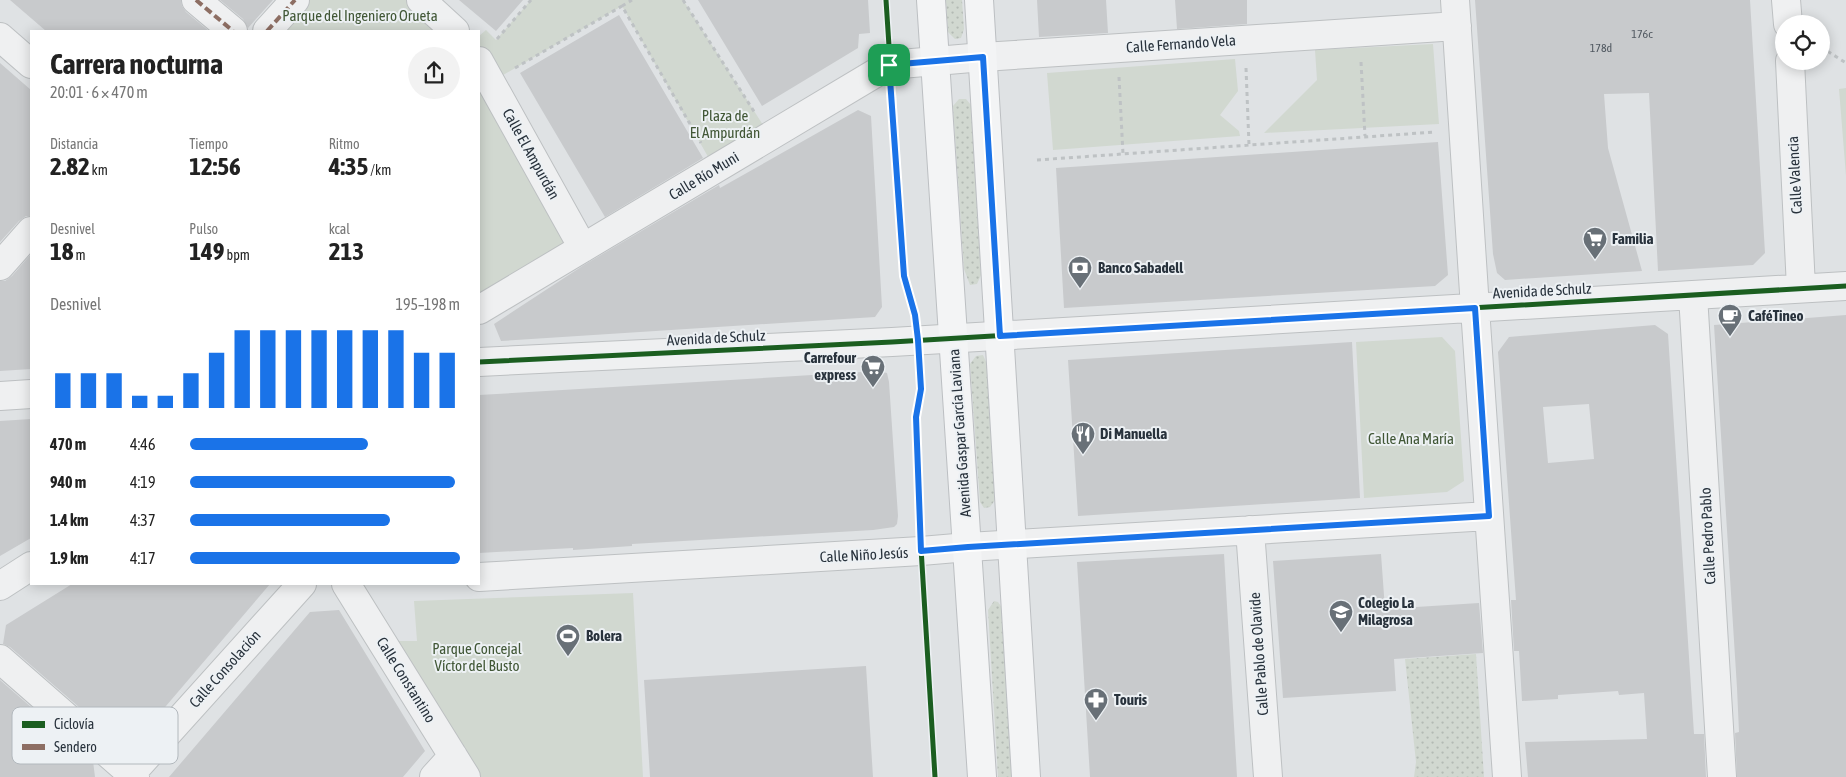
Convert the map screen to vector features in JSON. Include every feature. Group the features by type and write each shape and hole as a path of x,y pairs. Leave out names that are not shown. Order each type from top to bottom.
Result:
{"main road":[{"name":"Avenida Gaspar García Laviana","path":"931,0 982,777"},
{"path":"979,0 1026,777"}],"street":[{"path":"196,0 232,30"},
{"path":"268,30 295,0"},
{"path":"421,0 455,30"},
{"path":"1786,0 1787,15"},
{"path":"1456,13 1507,777"},
{"name":"Calle Fernando Vela","path":"935,61 1359,32 1456,13"},
{"path":"0,37 30,63"},
{"name":"Calle Río Muni","path":"480,309 889,65 935,61"},
{"name":"Calle Valencia","path":"1790,70 1801,288"},
{"name":"Calle El Ampurdán","path":"485,72 583,248"},
{"path":"0,266 30,232"},
{"name":"Avenida de Schulz","path":"480,362 1000,336 1846,286"},
{"name":"Calle Pedro Pablo","path":"1693,295 1722,777"},
{"path":"0,396 30,394"},
{"name":"Calle Niño Jesús","path":"480,576 914,552 1012,544 1489,516"},
{"name":"Calle Pablo de Olavide","path":"1250,530 1268,777"},
{"path":"0,586 30,567"},
{"name":"Calle Consolación","path":"178,723 301,585"},
{"name":"Calle Constantino","path":"347,585 460,766"},
{"path":"0,659 54,707"},
{"path":"118,764 131,776"},
{"name":"Calle Consolación","path":"131,776 142,764"},
{"path":"434,777 460,766"}],"path":[{"path":"490,35 496,40 531,0"},
{"path":"485,72 632,0"},
{"path":"683,0 770,136"},
{"path":"622,6 716,169"},
{"path":"1359,32 1365,136"},
{"path":"1830,53 1846,63"},
{"path":"1037,160 1444,131"}],"green space":[{"name":"Parque del Ingeniero Orueta","path":"295,0 421,0 454,30 268,30"},
{"name":"Plaza de El Ampurdán","path":"531,0 683,0 770,136 715,169 622,6 491,82 583,248 480,309 480,35 486,30 496,40"},
{"path":"946,0 962,0 964,29 961,38 955,39 948,32"},
{"path":"1433,44 1439,124 1264,133 1317,80 1315,50"},
{"path":"1235,59 1238,91 1220,115 1239,131 1240,136 1053,150 1047,73"},
{"path":"1846,88 1846,176 1839,89"},
{"path":"959,99 966,99 971,105 981,275 977,284 970,285 964,269 953,106"},
{"name":"Calle Ana María","path":"1442,337 1455,351 1464,481 1447,492 1364,498 1356,342"},
{"path":"983,355 987,364 995,500 990,507 984,508 980,502 970,364 976,356"},
{"name":"Parque Concejal Víctor del Busto","path":"633,593 643,777 481,777 396,641 417,641 414,601"},
{"path":"994,601 998,602 1003,609 1013,777 998,777 988,610"},
{"path":"1476,654 1484,777 1414,777 1416,762 1405,659"}],"building":[{"path":"10,0 181,0 186,12 208,30 45,30"},
{"path":"220,0 273,0 248,28 243,19"},
{"path":"459,0 523,0 496,31"},
{"path":"698,0 868,0 870,33 859,34 858,48 762,106"},
{"path":"1037,0 1106,0 1108,33 1039,37"},
{"path":"1175,0 1247,0 1247,24 1177,29"},
{"path":"1475,0 1750,0 1765,253 1753,265 1658,271 1649,93 1604,94 1608,148 1642,271 1505,280 1497,273 1493,254"},
{"path":"619,15 703,158 605,217 520,73"},
{"path":"0,63 30,89 30,216 26,216 19,221 0,242"},
{"path":"858,110 871,116 882,307 875,317 501,341 494,324 584,265 719,185 720,188"},
{"path":"1438,142 1448,275 1435,286 1064,308 1056,168"},
{"path":"30,255 30,369 0,371 0,281 5,281 12,276"},
{"path":"1846,315 1846,777 1737,777 1735,733 1739,732 1737,688 1714,325"},
{"path":"1655,325 1668,334 1694,734 1704,734 1706,777 1528,777 1525,742 1647,739 1644,693 1619,695 1618,691 1558,695 1558,699 1522,701 1519,651 1514,651 1511,600 1516,600 1498,352 1509,337","holes":["1589,404 1594,459 1548,463 1543,407"]},
{"path":"1352,342 1360,498 1078,516 1068,360"},
{"path":"879,371 887,373 898,516 897,524 894,527 873,530 632,544 632,546 573,550 573,548 480,553 480,395"},
{"path":"30,419 30,539 0,556 0,421"},
{"path":"1224,554 1237,777 1090,777 1077,562"},
{"path":"1381,554 1385,609 1479,603 1483,653 1394,659 1396,691 1283,698 1273,561"},
{"path":"70,585 269,585 165,707 79,707 10,647 3,644 6,625"},
{"path":"339,610 425,751 403,777 169,777 310,612"},
{"path":"866,666 873,777 650,777 644,680"},
{"path":"0,680 31,707 12,707 12,764 93,764 95,777 0,777"}],"marked path":[{"path":"196,0 232,30"},
{"path":"268,30 295,0"}],"cycle path":[{"path":"886,0 904,276 915,315 921,389 916,417 919,515 935,777"},
{"path":"480,362 892,342 1846,286"}],"place":[{"name":"Familia","path":"1595,260"},
{"name":"Banco Sabadell","path":"1080,289"},
{"name":"CaféTineo","path":"1730,337"},
{"name":"Carrefour express","path":"873,388"},
{"name":"Di Manuella","path":"1083,455"},
{"name":"Colegio La Milagrosa","path":"1341,633"},
{"name":"Bolera","path":"568,657"},
{"name":"Touris","path":"1096,721"}],"route":[{"path":"983,57 1000,336 1475,308 1489,516 921,551 916,417 921,389 918,340 915,315 904,276 889,65 983,57"}]}
